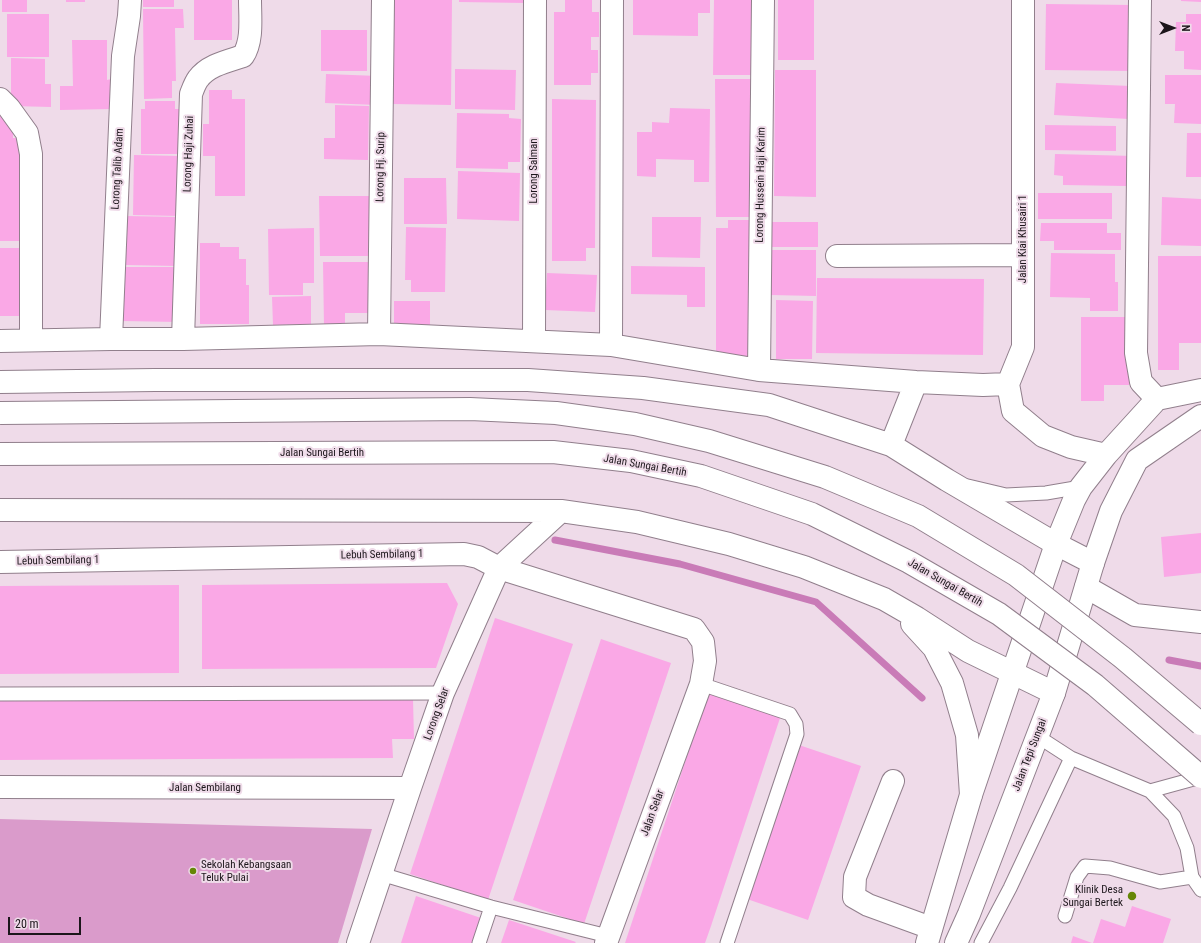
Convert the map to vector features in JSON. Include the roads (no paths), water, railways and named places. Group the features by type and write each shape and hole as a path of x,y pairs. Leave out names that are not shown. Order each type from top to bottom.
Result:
{"street":[{"name":"Lorong Talib Adam","path":"111,339 123,56 130,0"},
{"name":"Lorong Haji Zuhai","path":"183,339 191,94 198,79 206,71 220,63 243,56 247,51 250,37 250,0"},
{"name":"Lorong Hj. Surip","path":"379,334 383,0"},
{"name":"Lorong Salman","path":"534,341 535,0"},
{"path":"611,345 612,0"},
{"name":"Lorong Hussein Haji Karim","path":"759,370 763,0"},
{"name":"Jalan Kiai Khusairi 1","path":"1008,384 1023,346 1023,0"},
{"path":"1140,0 1136,353 1141,382 1157,399"},
{"path":"0,99 9,108 27,133 31,154 31,340"},
{"path":"837,256 1023,255"},
{"path":"0,341 183,339 379,334 611,345 759,370 916,382 983,385 1008,384 1013,411 1043,436 1071,447 1106,455"},
{"path":"0,382 155,380 528,380 643,388 769,405 891,445 947,480 1093,564"},
{"path":"891,445 916,382"},
{"path":"892,781 855,877 854,897 929,936 971,795 1056,544 1074,500 1081,487 1106,455 1157,399 1201,390"},
{"path":"0,413 478,410 556,413 635,424 710,440 825,477 918,516 1016,575 1122,658 1201,724"},
{"name":"Jalan Tepi Sungai","path":"956,943 969,914 1054,693 1093,564 1111,511 1137,460 1201,416"},
{"name":"Jalan Sungai Bertih","path":"0,454 553,452 630,461 701,476 812,514 909,562 999,614 1095,685 1201,777"},
{"path":"0,510 561,511 637,522 729,544 804,567 884,599 917,618 968,651 1054,693"},
{"name":"Lorong Selar","path":"358,943 443,693 499,568 561,511"},
{"name":"Lebuh Sembilang 1","path":"0,562 464,554 478,557 499,568 694,629 703,642 705,661 701,684"},
{"path":"1086,588 1136,615 1201,622"},
{"path":"884,599 912,624 934,648 952,683 967,735 971,795"},
{"name":"Jalan Selar","path":"607,940 701,684"},
{"name":"Jalan Sembilang","path":"0,788 410,788"}],"lane":[{"path":"947,480 1006,495 1046,493 1081,487"},
{"path":"701,684 790,714 796,724 796,734 727,943"},
{"path":"0,694 443,693"},
{"path":"1037,736 1071,758 1150,791 1174,816 1187,848 1192,876 1201,890"},
{"path":"981,943 1010,888 1071,758"},
{"path":"1150,791 1201,777"},
{"path":"1065,916 1077,877 1085,866 1110,868 1160,882 1192,876"},
{"path":"381,874 607,940"},
{"path":"479,943 491,907"}],"waterway":[{"path":"555,540 680,564 816,602 922,698"},
{"path":"1169,660 1201,666"}],"place":[{"name":"Sekolah Kebangsaan Teluk Pulai","path":"193,871"},
{"name":"Klinik Desa Sungai Bertek","path":"1132,896"}]}
